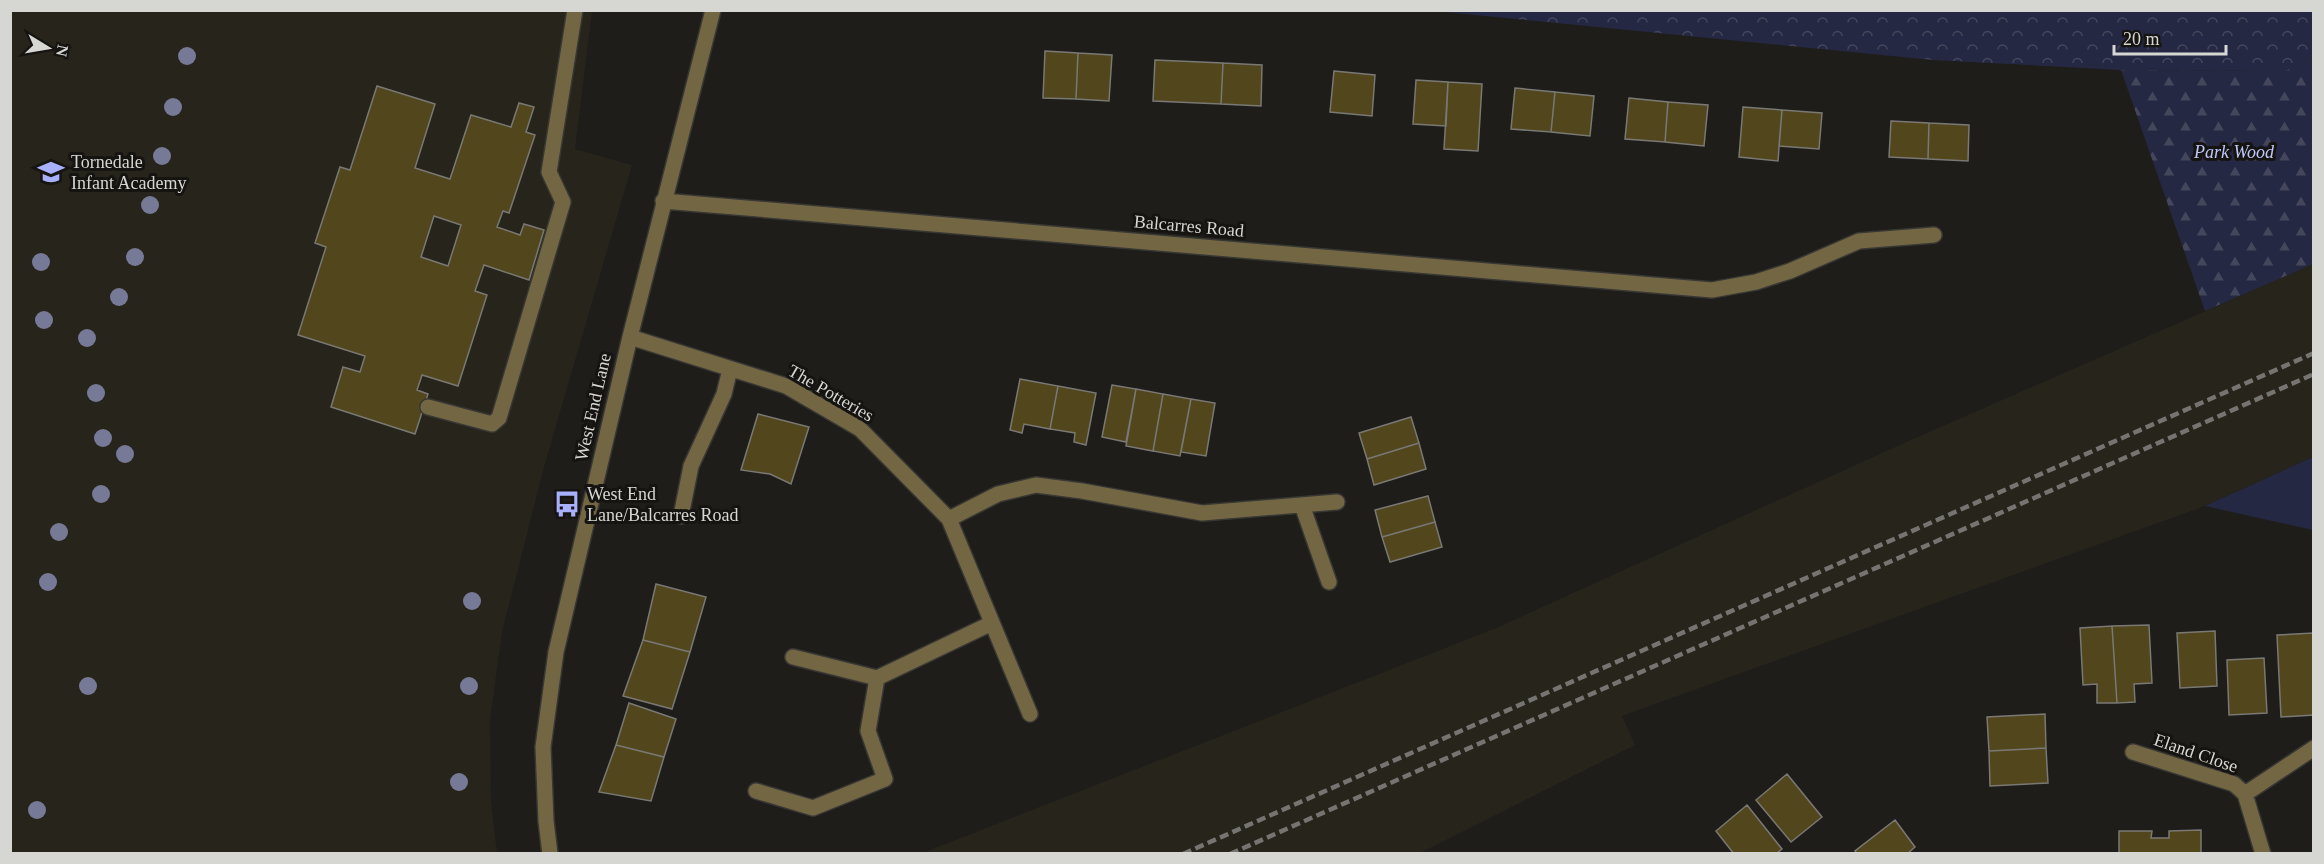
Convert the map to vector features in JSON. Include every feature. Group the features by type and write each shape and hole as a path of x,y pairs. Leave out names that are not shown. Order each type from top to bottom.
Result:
{"street":[{"path":"429,407 492,424 499,418 563,202 549,172 575,10"},
{"name":"West End Lane","path":"550,854 546,821 543,747 556,652 663,201 713,10"},
{"name":"Balcarres Road","path":"663,201 1712,290 1756,282 1790,271 1859,241 1934,235"},
{"name":"The Potteries","path":"630,338 786,386 860,429 949,519 1030,714"},
{"path":"681,516 691,466 724,394 730,369"},
{"path":"949,519 998,494 1036,485 1202,513 1337,502"},
{"path":"1302,505 1329,582"},
{"path":"794,657 877,678 992,623"},
{"path":"756,791 813,808 885,779 868,731 877,678"},
{"name":"Eland Close","path":"2245,794 2313,748"},
{"name":"Eland Close","path":"2133,752 2235,784 2245,794 2263,854"}],"shaded area":[{"path":"10,11 592,11 575,149 632,165 544,467 502,632 490,720 491,801 497,853 11,853"},
{"path":"2313,264 2313,457 2205,506 1622,716 1635,745 1420,853 920,854 1496,628 1904,443"}],"green space":[{"path":"1435,11 2313,11 2313,57 2285,71 2121,70 1933,60"},
{"name":"Park Wood","path":"2313,57 2313,264 2205,311 2121,70 2284,71"},
{"path":"2313,457 2313,530 2205,506"}],"building":[{"path":"1045,51 1078,53 1076,99 1043,98"},
{"path":"1078,53 1112,55 1109,101 1076,99"},
{"path":"1155,60 1223,63 1221,104 1153,101"},
{"path":"1223,63 1262,65 1261,106 1221,104"},
{"path":"1334,71 1375,75 1372,116 1330,112"},
{"path":"1416,80 1448,82 1446,126 1413,124"},
{"path":"1448,82 1482,84 1478,151 1444,149"},
{"path":"377,86 435,104 415,168 450,179 471,115 511,127 519,103 534,107 526,132 535,135 509,213 503,211 497,227 520,235 524,224 544,230 529,280 484,265 475,291 487,295 458,386 422,375 417,390 428,394 415,434 331,407 343,367 360,372 365,356 298,335 326,247 315,243 340,167 350,170","holes":["434,216 461,225 448,266 421,257"]},
{"path":"1515,88 1555,92 1551,132 1511,129"},
{"path":"1555,92 1594,96 1590,136 1551,132"},
{"path":"1629,98 1668,102 1665,142 1625,139"},
{"path":"1668,102 1708,105 1704,146 1665,142"},
{"path":"1743,107 1782,110 1778,161 1739,157"},
{"path":"1782,110 1822,113 1819,149 1779,146"},
{"path":"1891,121 1929,123 1928,159 1889,157"},
{"path":"1929,123 1969,125 1968,161 1928,159"},
{"path":"1020,379 1058,386 1050,429 1024,424 1022,433 1010,430"},
{"path":"1112,385 1136,389 1126,442 1102,437"},
{"path":"1058,386 1096,393 1086,445 1074,442 1075,433 1050,429"},
{"path":"1136,389 1163,394 1153,451 1126,446"},
{"path":"1163,394 1191,399 1180,456 1153,451"},
{"path":"1191,399 1215,403 1206,456 1181,452"},
{"path":"758,414 809,427 791,484 770,474 741,470"},
{"path":"1411,417 1419,443 1367,459 1359,433"},
{"path":"1419,443 1426,469 1374,485 1367,459"},
{"path":"1428,496 1435,522 1382,537 1375,510"},
{"path":"1435,522 1442,547 1390,562 1382,537"},
{"path":"656,584 706,597 690,652 643,640"},
{"path":"2149,625 2152,683 2134,684 2135,702 2117,703 2112,626"},
{"path":"2112,626 2117,703 2097,703 2097,684 2083,685 2080,628"},
{"path":"2215,631 2217,686 2180,688 2177,633"},
{"path":"2313,633 2314,715 2281,717 2277,635"},
{"path":"643,640 690,652 672,709 623,696"},
{"path":"2264,658 2267,713 2229,715 2227,660"},
{"path":"629,703 676,719 664,757 616,745"},
{"path":"2045,714 2046,748 1989,751 1987,717"},
{"path":"616,745 664,757 651,801 599,792"},
{"path":"2046,748 2048,783 1990,786 1989,751"},
{"path":"1787,774 1822,817 1791,842 1756,800"},
{"path":"1747,805 1782,849 1776,854 1734,854 1716,831"},
{"path":"1895,820 1915,847 1907,854 1857,854 1855,851"},
{"path":"2201,830 2201,854 2119,854 2119,831 2152,831 2151,838 2169,838 2169,831"}],"railway":[{"path":"1183,854 2314,353"},
{"path":"1230,854 2314,374"}],"place":[{"name":"Tornedale Infant Academy","path":"51,172"},
{"name":"West End Lane/Balcarres Road","path":"567,504"}]}
